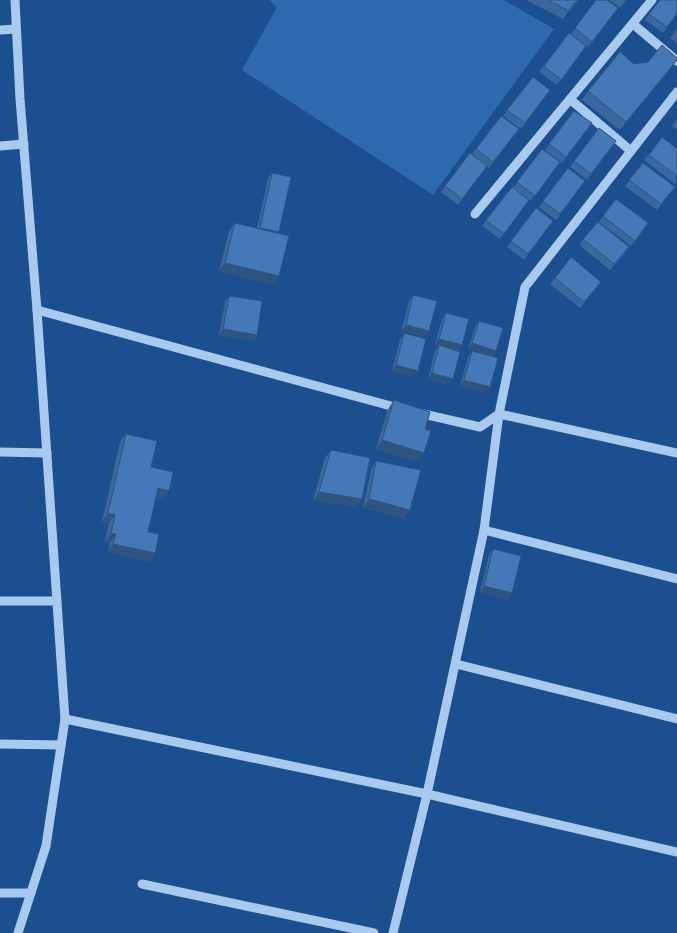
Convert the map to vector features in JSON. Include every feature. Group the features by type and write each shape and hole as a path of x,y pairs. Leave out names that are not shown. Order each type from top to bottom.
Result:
{"street":[{"path":"15,0 65,719 46,846 18,933"},
{"path":"476,214 652,0"},
{"path":"633,24 677,61"},
{"path":"0,30 16,29"},
{"path":"393,933 427,794 484,530 498,414 525,287 677,92"},
{"path":"571,100 631,151"},
{"path":"0,146 24,144"},
{"path":"37,310 449,421 480,427 498,414 677,453"},
{"path":"0,452 48,453"},
{"path":"484,530 677,580"},
{"path":"0,600 57,601"},
{"path":"456,664 677,719"},
{"path":"65,719 427,794 677,852"},
{"path":"0,744 61,745"},
{"path":"142,884 374,933"},
{"path":"0,893 31,893"}],"shaded area":[{"path":"269,0 504,0 554,29 433,195 242,70 277,7"}],"building":[{"path":"548,0 578,0 576,3 574,2 569,11"},
{"path":"596,0 607,0 618,8 592,42 575,28"},
{"path":"660,0 677,0 677,13 667,27 649,14"},
{"path":"569,33 586,46 561,80 544,66"},
{"path":"662,45 677,60 626,122 588,91 620,52 634,64 648,62"},
{"path":"533,77 550,90 525,123 507,110"},
{"path":"574,111 592,123 566,157 549,144"},
{"path":"501,116 519,129 493,162 476,149"},
{"path":"599,128 616,141 591,174 574,161"},
{"path":"662,137 677,149 677,176 649,155"},
{"path":"542,149 560,162 535,196 517,182"},
{"path":"470,153 487,166 462,199 445,186"},
{"path":"643,163 675,187 661,204 629,180"},
{"path":"568,168 585,181 560,214 543,201"},
{"path":"272,173 291,177 279,232 260,228"},
{"path":"512,187 529,200 504,234 486,220"},
{"path":"616,199 648,223 635,241 603,216"},
{"path":"536,208 553,221 528,254 511,241"},
{"path":"598,222 629,247 614,264 583,239"},
{"path":"235,223 289,236 279,276 225,263"},
{"path":"571,257 601,282 584,302 555,278"},
{"path":"413,295 437,301 429,331 406,325"},
{"path":"229,296 262,301 257,335 223,329"},
{"path":"446,313 469,319 462,345 439,339"},
{"path":"479,321 503,328 496,351 472,343"},
{"path":"404,333 426,339 418,371 396,365"},
{"path":"439,345 460,352 453,379 432,373"},
{"path":"472,351 498,358 490,387 464,380"},
{"path":"394,400 430,412 425,429 431,431 424,453 382,440"},
{"path":"126,434 157,441 151,467 173,472 169,491 158,488 148,532 159,534 155,553 113,544 116,534 111,533 115,515 108,513"},
{"path":"331,450 370,458 362,499 319,492"},
{"path":"376,461 421,470 410,510 369,499"},
{"path":"493,549 521,556 512,593 484,586"}]}
